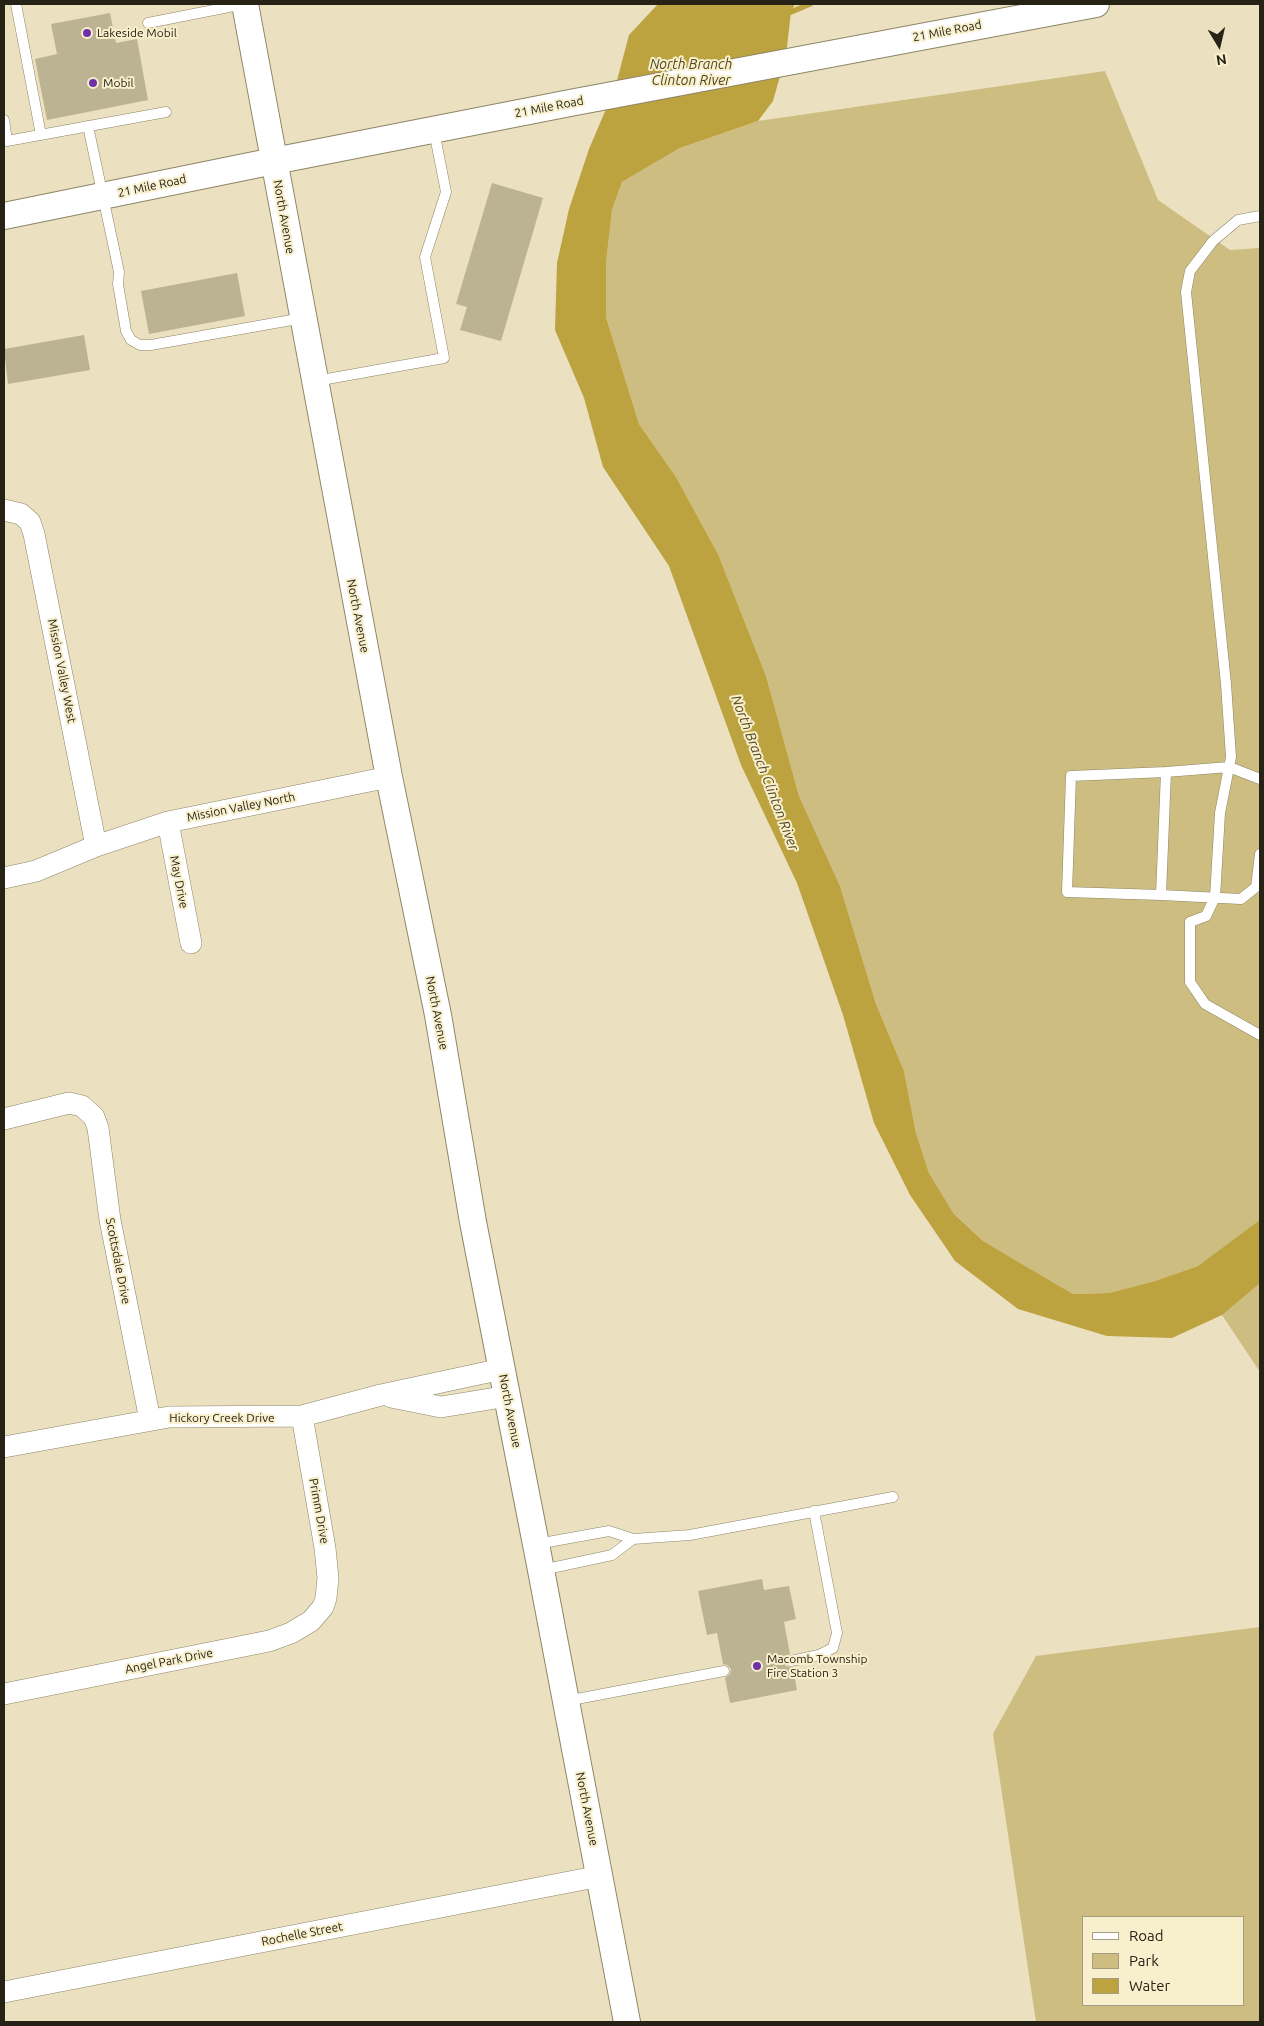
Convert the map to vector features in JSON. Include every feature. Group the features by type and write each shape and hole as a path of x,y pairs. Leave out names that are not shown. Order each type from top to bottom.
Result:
{"street":[{"name":"North Avenue","path":"245,4 389,777 438,1015 473,1222 627,2022"},
{"name":"21 Mile Road","path":"4,216 570,103 1096,4"},
{"name":"Mission Valley West","path":"6,510 21,514 26,518 30,522 34,534 96,846"},
{"name":"Mission Valley North","path":"4,878 36,871 96,846 168,822 389,777"},
{"name":"May Drive","path":"168,822 191,942"},
{"name":"Scottsdale Drive","path":"4,1119 68,1103 82,1106 92,1114 98,1128 110,1220 150,1420"},
{"name":"Hickory Creek Drive","path":"4,1447 150,1420 187,1416 272,1418 302,1416 502,1369"},
{"name":"Hickory Creek Drive","path":"381,1396 440,1407 508,1396"},
{"name":"Primm Drive","path":"302,1416 327,1565 328,1589 323,1607"},
{"name":"Angel Park Drive","path":"4,1694 269,1641 302,1628 323,1607"},
{"name":"Rochelle Street","path":"4,1992 600,1876"}],"lane":[{"path":"16,4 41,134"},
{"path":"148,23 245,4"},
{"path":"4,120 8,141 166,112"},
{"path":"88,126 118,272 118,284 126,331 131,340 140,345 150,345 302,318"},
{"path":"314,381 444,358 425,257 446,192 434,130"},
{"path":"1260,216 1238,220 1213,242 1190,272 1186,292 1226,684 1230,758 1220,813 1215,897 1206,916 1190,922 1190,982 1205,1004 1260,1035"},
{"path":"1260,779 1229,767 1071,776 1067,892 1242,899 1256,887 1260,854"},
{"path":"1162,895 1166,772"},
{"path":"536,1544 609,1531 633,1538 690,1535 892,1497"},
{"path":"791,1661 820,1656 834,1648 837,1633 814,1512"},
{"path":"541,1570 612,1555 633,1538"},
{"path":"566,1701 724,1671"}],"green space":[{"path":"1105,71 1158,200 1230,250 1260,248 1260,1372 1222,1315 1198,1266 1155,1281 1109,1293 1073,1294 983,1241 954,1214 929,1173 916,1133 904,1071 876,1004 840,886 799,796 766,676 718,554 676,477 639,424 606,317 606,263 612,210 622,182 680,148 758,121"},
{"path":"1260,1627 1260,2022 1036,2022 993,1734 1036,1656"}],"water":[{"name":"North Branch Clinton River","path":"658,4 795,4 791,12 786,55 773,101 758,121 680,148 622,182 612,210 606,263 606,317 639,424 676,477 718,554 766,676 799,796 840,886 876,1004 904,1071 916,1133 929,1173 954,1214 983,1241 1073,1294 1109,1293 1155,1281 1198,1266 1260,1220 1260,1283 1222,1315 1172,1338 1107,1336 1018,1309 955,1261 910,1195 874,1123 843,1015 797,883 741,765 669,566 603,467 584,398 555,330 557,263 569,209 589,149 615,88 629,35"}],"building":[{"path":"110,13 116,43 137,39 148,100 47,120 35,59 57,54 51,24"},
{"path":"492,183 543,198 501,341 460,330 467,307 456,304"},
{"path":"237,273 245,316 149,334 141,291"},
{"path":"84,335 90,370 8,384 4,349"},
{"path":"762,1579 764,1590 789,1586 796,1619 784,1622 790,1654 786,1656 784,1662 786,1666 793,1668 797,1690 730,1703 725,1678 730,1674 731,1669 723,1664 717,1633 707,1635 698,1591"}],"waterway":[{"path":"784,10 791,12 810,4"}],"place":[{"name":"Lakeside Mobil","path":"87,33"},
{"name":"Mobil","path":"93,83"},
{"name":"Macomb Township Fire Station 3","path":"757,1666"}]}
